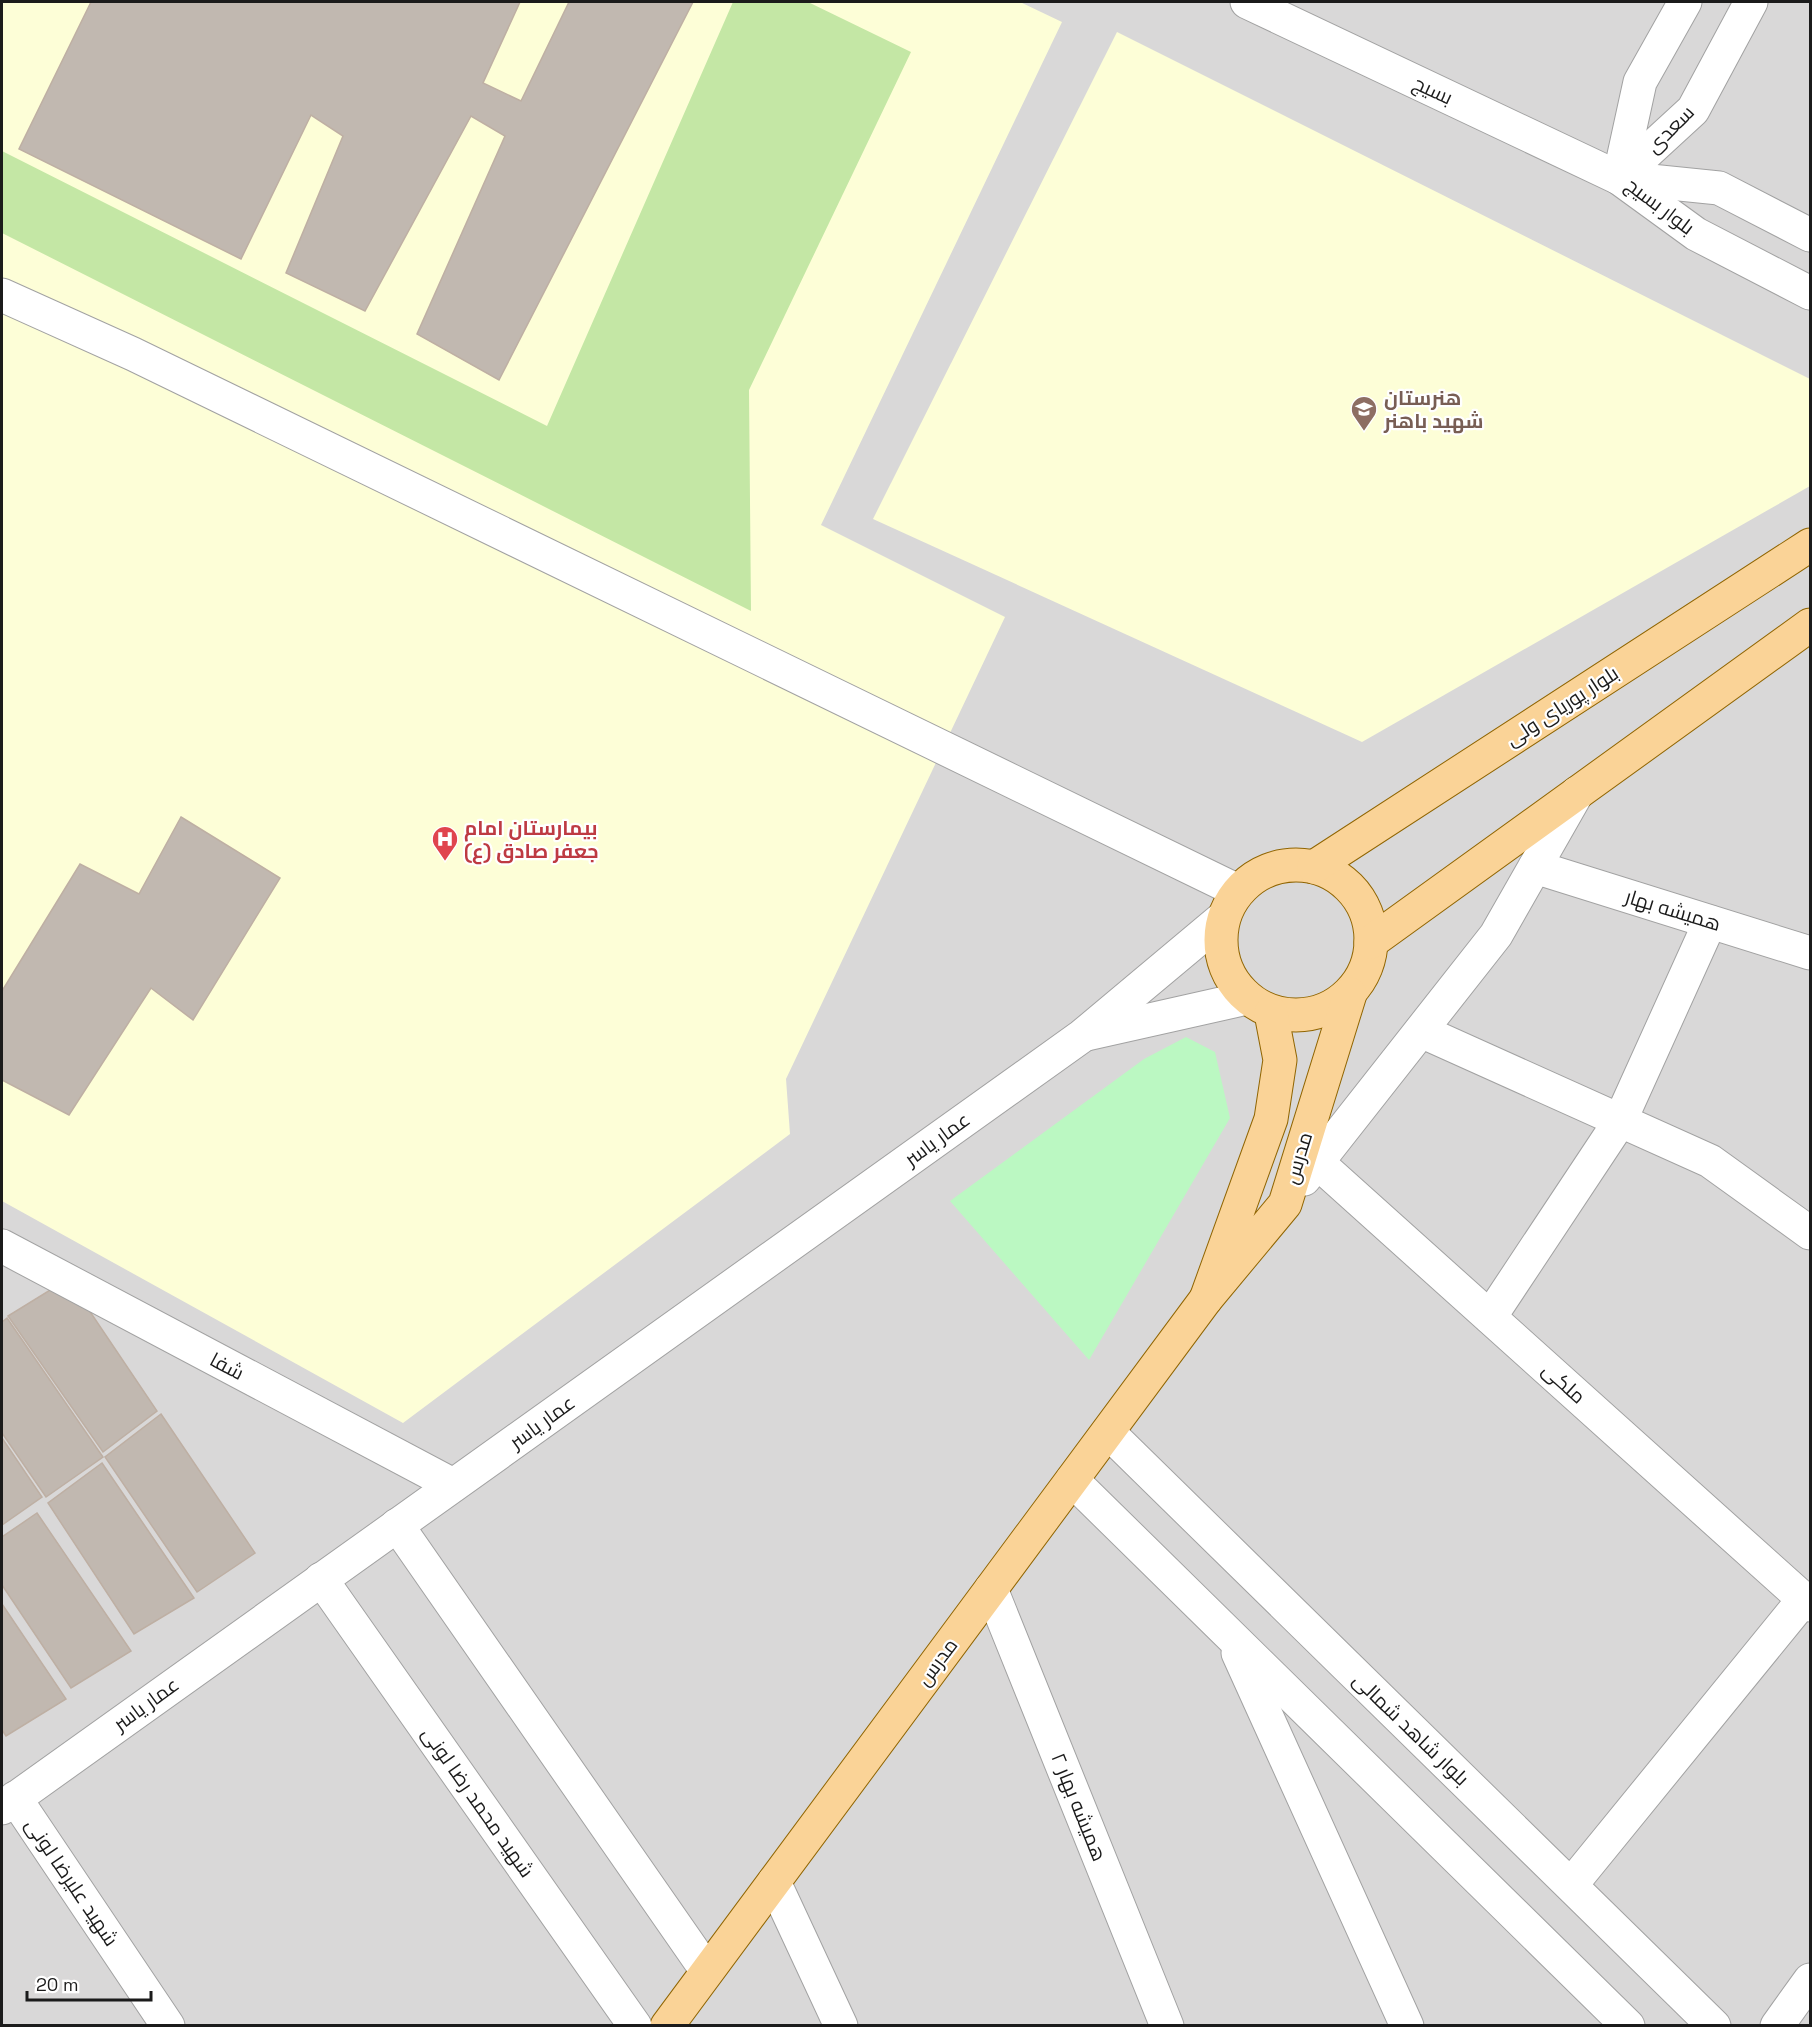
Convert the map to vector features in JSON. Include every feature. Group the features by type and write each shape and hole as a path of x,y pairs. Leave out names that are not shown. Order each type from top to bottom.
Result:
{"main road":[{"name":"بلوار پوریای ولی","path":"1314,867 1810,545"},
{"path":"1371,942 1810,625"},
{"path":"1293,865 1314,867 1337,877 1356,894 1367,917 1371,942 1366,970 1350,994 1327,1010 1300,1016 1259,1005 1230,977 1220,948 1231,905 1254,877 1272,868 1293,865"},
{"name":"مدرس","path":"667,2025 1206,1299 1285,1204 1350,994"},
{"name":"مدرس","path":"1206,1299 1271,1119 1280,1060 1259,1005"}],"street":[{"name":"بسیج","path":"1247,2 1619,178"},
{"name":"سعدی","path":"1619,178 1640,82 1685,2"},
{"name":"سعدی","path":"1619,178 1693,110 1751,2"},
{"name":"بلوار بسیج","path":"1619,178 1719,188 1810,235"},
{"name":"بلوار بسیج","path":"1619,178 1696,234 1810,293"},
{"path":"2,295 133,354 1231,905"},
{"path":"1285,1204 1496,934 1577,793"},
{"name":"همیشه بهار","path":"1535,867 1810,954"},
{"name":"عمار یاسر","path":"8,1803 1082,1036 1231,905"},
{"path":"1490,1317 1620,1121 1710,922"},
{"name":"عمار یاسر","path":"1082,1036 1259,1005"},
{"path":"1421,1030 1710,1161 1810,1233"},
{"name":"ملکی","path":"1317,1162 1807,1602"},
{"name":"شفا","path":"9,1259 453,1485"},
{"name":"بلوار شاهد شمالی","path":"1108,1432 1714,2025"},
{"path":"1072,1480 1628,2025"},
{"path":"397,1525 707,1971"},
{"name":"شهید محمد رضا لونی","path":"321,1580 635,2025"},
{"name":"همیشه بهار ۲","path":"991,1589 1167,2025"},
{"path":"1571,1885 1807,1602"},
{"path":"1231,1636 1407,2025"},
{"name":"شهید علیرضا لونی","path":"8,1803 168,2025"},
{"path":"774,1882 841,2025"},
{"path":"1777,2025 1810,1980"}],"shaded area":[{"path":"2,2 1810,2 1810,2025 2,2025"},
{"name":"بیمارستان امام جعفر صادق (ع)","path":"2,2 1020,2 1062,22 821,525 1005,617 786,1079 790,1134 403,1423 2,1201"},
{"name":"هنرستان شهید باهنر","path":"1117,32 1810,379 1810,486 1362,742 873,519"}],"green space":[{"path":"733,2 808,2 911,52 749,390 751,611 2,233 2,151 547,426"},
{"path":"1186,1037 1215,1052 1230,1118 1089,1360 950,1201 1144,1059"}],"building":[{"path":"91,2 520,2 483,83 521,101 569,2 693,2 499,380 417,334 505,136 471,116 365,311 286,273 343,136 311,115 241,259 19,149"},
{"path":"181,817 280,878 193,1020 151,988 69,1115 2,1080 2,991 80,864 139,894"},
{"path":"68,1279 157,1411 103,1452 8,1316"},
{"path":"7,1318 103,1457 46,1497 2,1433 2,1322"},
{"path":"161,1414 255,1553 197,1592 105,1457"},
{"path":"2,1438 42,1497 2,1525"},
{"path":"102,1463 194,1598 134,1634 48,1503"},
{"path":"37,1513 131,1651 71,1688 2,1585 2,1537"},
{"path":"2,1604 66,1699 6,1736 2,1730"}],"place":[{"name":"هنرستان شهید باهنر","path":"1364,432"},
{"name":"بیمارستان امام جعفر صادق (ع)","path":"445,862"}]}
